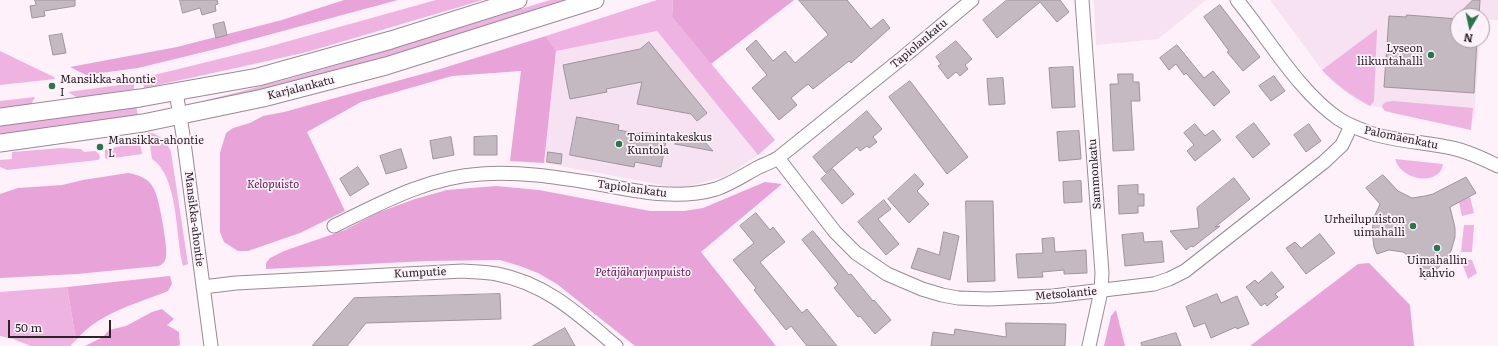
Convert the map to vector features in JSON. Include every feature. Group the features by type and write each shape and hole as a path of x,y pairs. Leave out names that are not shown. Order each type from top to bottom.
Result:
{"main road":[{"name":"Karjalankatu","path":"0,117 140,98 273,73 391,40 518,0"},
{"name":"Karjalankatu","path":"0,143 98,130 180,116 270,96 386,66 595,0"}],"street":[{"name":"Tapiolankatu","path":"334,226 380,203 417,187 449,178 464,176 501,173 535,175 656,194 678,195 716,189 738,180 759,167 778,158 972,0"},
{"name":"Sammonkatu","path":"1082,0 1102,265 1101,291 1089,346"},
{"name":"Palomäenkatu","path":"1237,0 1310,93 1339,119 1351,126 1371,133 1455,149 1498,166"},
{"name":"Mansikka-ahontie","path":"176,92 211,346"},
{"name":"Metsolantie","path":"778,158 847,244 871,264 887,274 903,282 942,295 964,298 996,299 1053,296 1154,284 1185,271 1324,162 1342,145 1351,126"},
{"name":"Kumputie","path":"203,287 244,283 463,271 495,274 513,278 535,286 555,297 575,311 616,346"}],"shaded area":[{"path":"436,0 483,0 307,52 144,88 143,81 146,77 264,48"},
{"path":"550,0 566,0 396,54 275,87 202,103 207,100 379,53"},
{"path":"657,0 673,0 672,17 775,140 758,155 657,31 556,51 546,36"},
{"path":"1094,0 1206,0 1158,39 1096,45"},
{"path":"1270,0 1498,0 1498,20 1490,20 1490,8 1450,8 1450,48 1479,48 1474,118 1369,106 1351,96 1334,83 1322,70"},
{"path":"1377,29 1374,101 1370,106 1344,90 1322,70"},
{"path":"657,31 758,155 726,176 685,187 674,187 544,163 556,51"},
{"path":"0,51 54,77 55,79 0,85"},
{"path":"134,83 134,89 78,98 68,92"},
{"path":"35,97 31,105 0,109 0,101"},
{"path":"1393,101 1473,108 1471,130 1385,111 1382,107 1383,104"},
{"path":"136,106 138,115 0,135 0,126"},
{"path":"148,132 156,134 162,139 171,152 188,264 183,266 172,193 161,168 152,159"},
{"path":"140,143 142,154 107,159 105,158 105,150 107,149"},
{"path":"61,148 81,149 84,152 95,151 99,154 100,158 98,160 7,170 0,167 0,160 12,159 12,152"},
{"path":"1395,159 1443,164 1440,171 1435,176 1420,178 1405,173 1399,167"},
{"path":"1470,197 1474,213 1462,216 1459,202"},
{"path":"1464,225 1474,225 1472,252 1461,252"},
{"path":"1461,260 1472,260 1477,273 1468,279"},
{"path":"67,287 76,340 70,346 31,346 0,336 0,292"}],"green space":[{"path":"344,0 398,0 216,49 138,68 86,75 70,67 177,47 282,20"},
{"path":"673,0 794,0 711,64 672,17"},
{"name":"Kelopuisto","path":"546,36 556,51 544,163 510,161 521,71 452,76 361,102 307,132 345,211 300,233 248,251 238,251 224,242 220,232 220,153 226,133 233,128 250,123 263,116 284,112 437,70"},
{"path":"128,173 140,176 149,182 156,194 161,212 166,244 166,257 163,264 159,266 77,274 0,278 0,194 18,188 62,185"},
{"name":"Petäjäharjunpuisto","path":"765,182 782,184 701,252 776,346 635,346 557,284 538,273 500,260 427,261 266,269 266,263 270,258 284,251 345,230 377,213 415,199 447,190 496,186 539,190 650,211 684,211 703,208"},
{"path":"1369,263 1410,305 1414,346 1250,346 1358,264"},
{"path":"170,276 172,284 168,291 107,316 85,331 76,340 67,287"},
{"path":"162,309 174,319 167,325 179,332 180,345 85,346 103,337 109,330 126,326 152,312"},
{"path":"1116,310 1125,346 1104,346 1111,316"}],"building":[{"path":"35,0 75,0 75,6 44,11 45,16 32,18 30,6 36,5"},
{"path":"180,0 217,0 218,4 215,5 216,11 202,15 200,8 183,13"},
{"path":"799,0 847,0 871,29 883,19 890,28 851,63 849,61 813,89 808,84 791,98 797,105 779,120 752,88 767,75 746,49 756,40 773,61 785,51 795,63 828,35"},
{"path":"1007,0 1060,0 1069,12 1057,22 1040,2 997,38 983,20"},
{"path":"1473,0 1480,0 1480,8 1465,8"},
{"path":"1220,5 1260,57 1243,71 1227,52 1229,51 1204,17"},
{"name":"Lyseon liikuntahalli","path":"1407,15 1450,18 1450,48 1477,48 1474,93 1384,87 1389,16 1406,17"},
{"path":"224,22 227,35 216,38 213,25"},
{"path":"62,34 66,53 53,55 49,36"},
{"path":"956,41 972,59 965,65 968,69 960,76 956,72 948,79 938,66 941,64 936,57"},
{"path":"649,42 707,113 697,121 691,114 637,104 642,82 606,89 607,92 570,99 563,65 640,49"},
{"path":"1177,45 1204,78 1213,71 1230,92 1214,106 1186,73 1184,75 1176,64 1169,70 1160,58"},
{"path":"1073,67 1075,107 1052,108 1049,68"},
{"path":"1118,74 1133,74 1133,82 1139,82 1140,101 1131,101 1134,150 1113,151 1110,84 1118,84"},
{"path":"1274,76 1285,91 1271,101 1259,86"},
{"path":"1003,78 1005,104 989,105 987,79"},
{"path":"910,81 968,157 947,174 889,97"},
{"path":"867,111 882,129 873,137 877,142 869,148 867,146 860,151 857,147 826,173 813,157"},
{"name":"Toimintakeskus Kuntola","path":"577,117 619,125 618,130 640,134 640,132 667,136 661,167 635,162 634,167 570,155"},
{"path":"1254,123 1270,144 1253,158 1236,137"},
{"path":"1195,124 1205,136 1213,130 1221,140 1195,161 1187,151 1194,145 1184,133"},
{"path":"1309,124 1321,141 1306,152 1294,135"},
{"path":"695,131 713,151 675,144"},
{"path":"1079,131 1081,159 1059,161 1057,132"},
{"path":"497,136 497,155 474,155 474,137"},
{"path":"451,137 454,155 433,159 430,141"},
{"path":"401,149 407,168 386,174 380,156"},
{"path":"548,152 562,154 561,164 547,162"},
{"path":"358,167 369,184 350,196 340,179"},
{"path":"833,169 854,194 842,204 821,179"},
{"path":"915,174 924,184 917,191 929,204 909,223 888,199"},
{"name":"Urheilupuiston uimahalli","path":"1383,175 1398,191 1412,198 1433,194 1466,177 1476,193 1450,207 1455,228 1455,237 1451,251 1442,264 1425,280 1419,272 1421,269 1413,259 1403,252 1389,250 1377,254 1374,247 1372,232 1374,217 1380,204 1366,188"},
{"path":"1234,178 1250,199 1215,227 1220,226 1193,247 1191,246 1186,250 1170,231 1199,228 1197,208"},
{"path":"1081,181 1082,202 1064,203 1063,182"},
{"path":"1138,185 1138,194 1144,194 1144,206 1138,206 1138,213 1119,214 1118,186"},
{"path":"884,200 891,209 878,219 899,244 886,255 858,222"},
{"path":"966,201 993,201 995,281 968,282"},
{"path":"756,213 770,230 773,227 785,242 760,262 802,313 807,309 837,346 807,346 791,326 786,330 754,290 756,288 733,260 754,243 740,226"},
{"path":"813,231 849,275 851,274 891,320 875,334 860,316 858,317 834,288 838,284 802,240"},
{"path":"944,232 959,236 950,280 911,268 918,248 939,255"},
{"path":"1143,233 1144,242 1162,241 1164,262 1125,266 1122,235"},
{"path":"1320,234 1335,253 1306,274 1286,248 1295,242 1301,248"},
{"path":"1054,238 1055,252 1086,250 1087,273 1064,274 1064,270 1042,272 1043,277 1018,278 1016,254 1043,253 1042,239"},
{"path":"1272,272 1284,287 1275,294 1278,297 1267,306 1265,303 1261,306 1246,287 1255,280 1258,283"},
{"path":"500,294 501,319 366,323 347,346 312,346 354,298"},
{"path":"1217,294 1221,303 1237,296 1249,324 1237,329 1236,327 1211,338 1205,323 1194,327 1186,307"},
{"path":"1006,323 1066,324 1065,346 931,346 933,332 954,335 955,329 1006,337"},
{"path":"565,328 575,346 533,346"},
{"path":"1176,333 1181,346 1142,346 1141,343"}],"place":[{"name":"Lyseon liikuntahalli","path":"1431,55"},
{"name":"Mansikka-ahontie I","path":"52,86"},
{"name":"Toimintakeskus Kuntola","path":"619,144"},
{"name":"Mansikka-ahontie L","path":"100,147"},
{"name":"Urheilupuiston uimahalli","path":"1413,226"},
{"name":"Uimahallin kahvio","path":"1437,248"}]}
